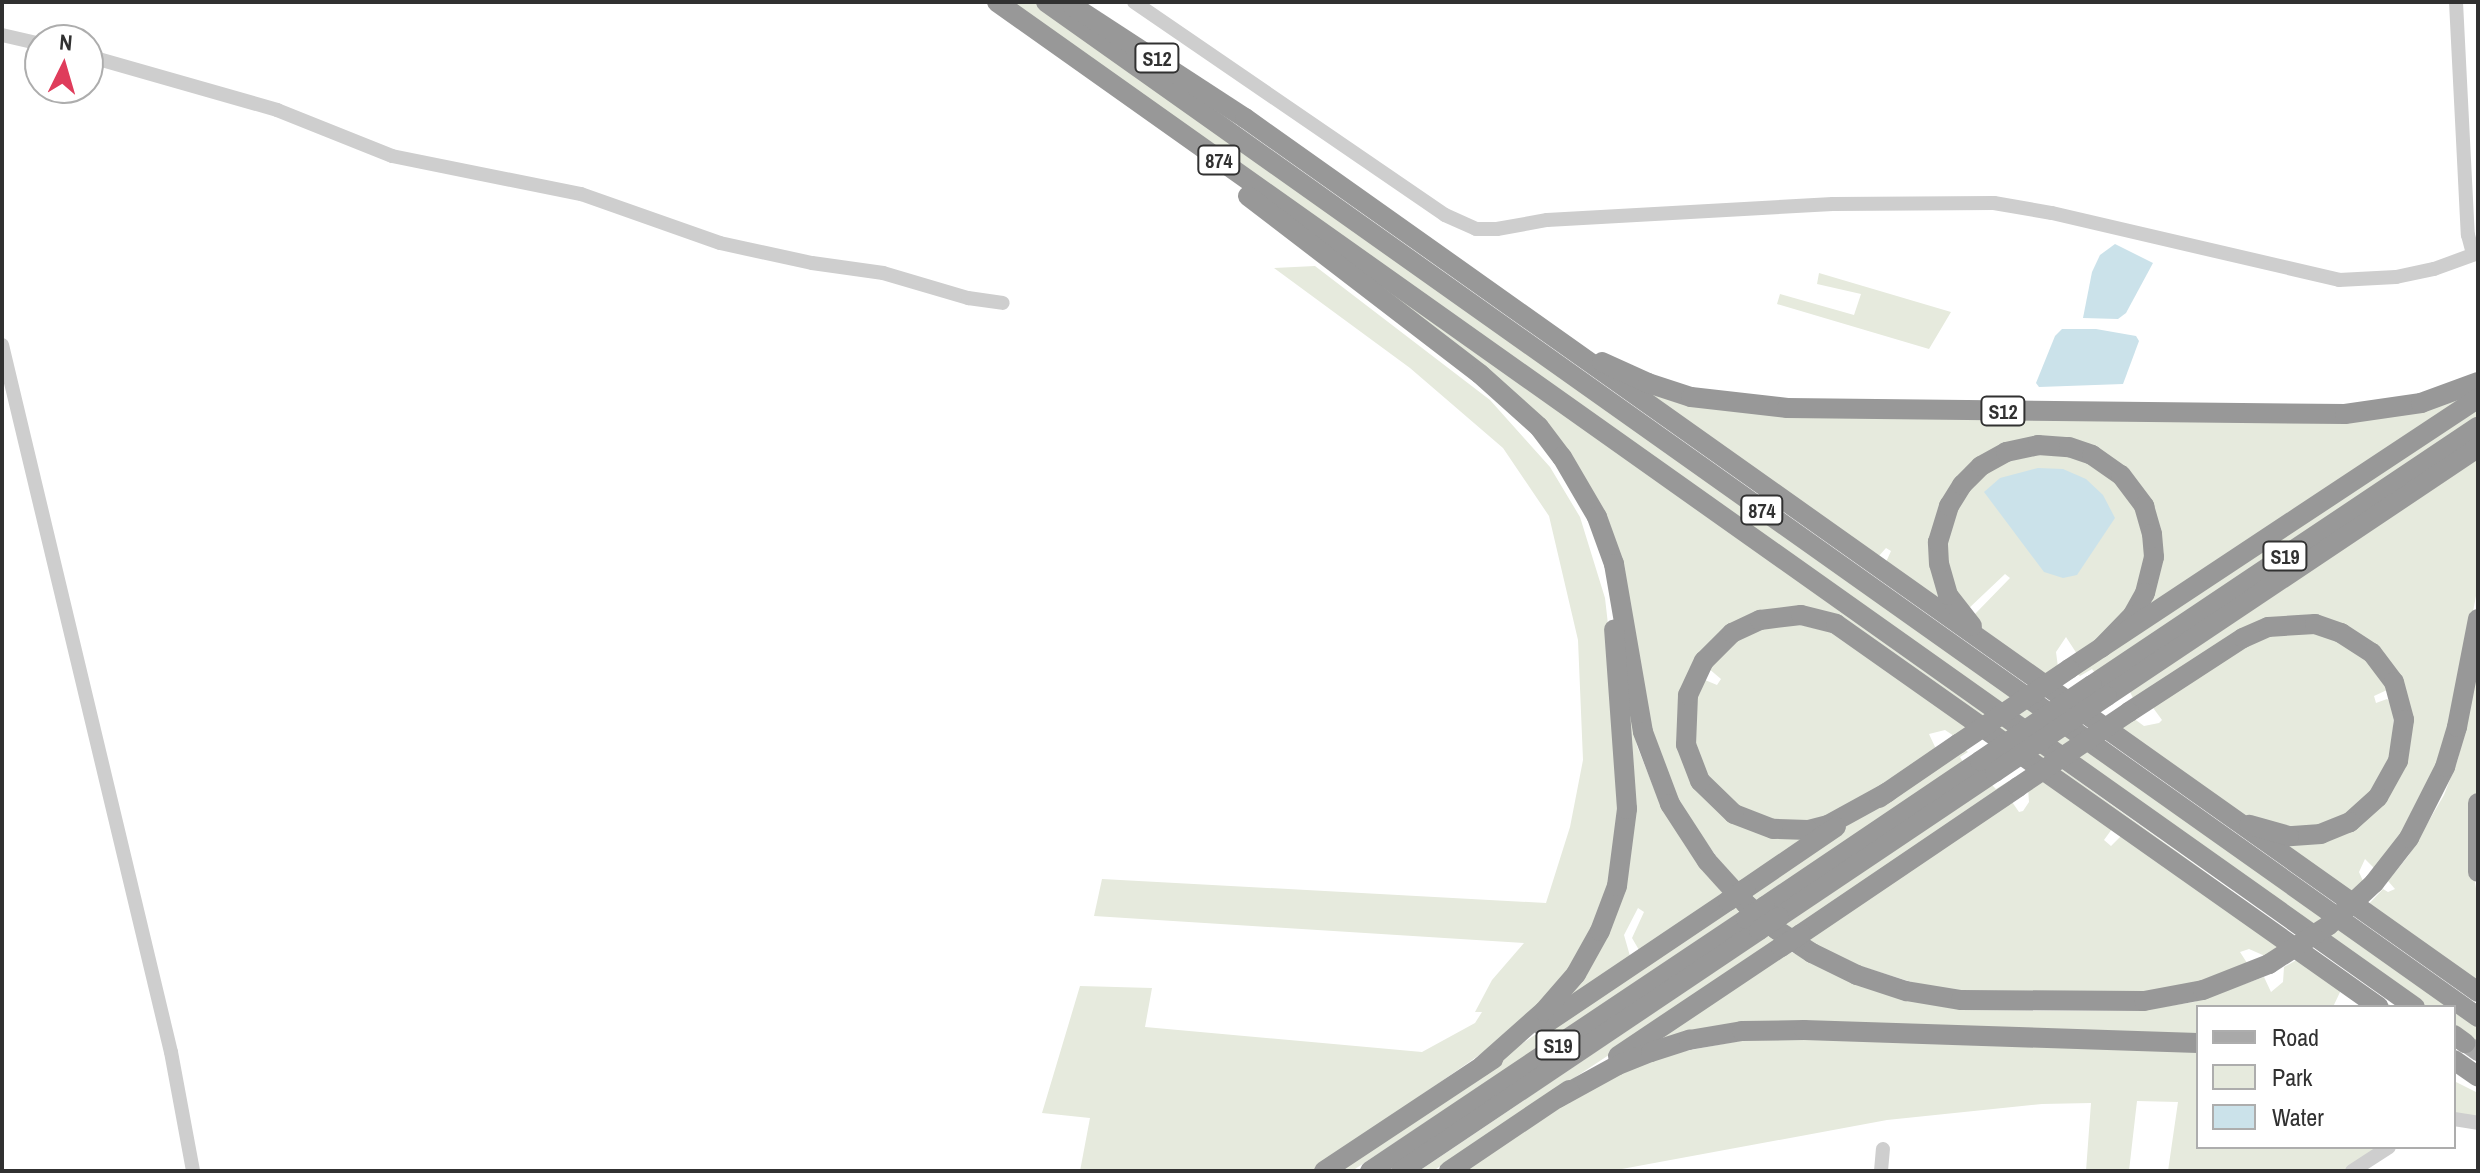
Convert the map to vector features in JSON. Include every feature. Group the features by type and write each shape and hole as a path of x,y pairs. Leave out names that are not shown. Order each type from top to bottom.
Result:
{"highway":[{"name":"S12","path":"997,2 1113,84"},
{"name":"874","path":"1046,2 2478,1017"},
{"name":"S12","path":"1067,2 1172,67 1539,327 1648,383 1712,401 1758,407 2345,414 2411,405 2478,382"},
{"path":"1113,84 1141,115 1480,374 1539,427 1565,462 1597,517 1614,564 1643,732 1670,804 1707,861 1746,904 1812,953 1857,975 1906,991 1961,1000 2144,1001 2203,990 2269,964 2329,925 2374,883 2409,838 2445,767 2478,619"},
{"name":"874","path":"1113,84 2412,1005"},
{"path":"1539,327 2478,992"},
{"path":"1324,1171 2069,669 2478,398"},
{"name":"S19","path":"2100,691 2478,427"},
{"path":"2006,660 1965,619 1948,595 1939,564 1938,542 1949,506 1971,475 2006,452 2038,445 2080,450 2113,468 2129,483 2147,513 2154,546 2150,582 2133,615 2101,648"},
{"name":"S19","path":"1370,1171 1772,912 2100,691 2478,448"},
{"path":"1482,1066 1544,1011 1583,963 1609,909 1624,847 1627,793 1609,588 1586,511 1565,462"},
{"path":"1888,792 1828,825 1808,830 1773,829 1734,814 1700,781 1686,745 1688,695 1704,661 1732,633 1760,620 1801,615 1836,624 2376,1005"},
{"path":"1449,1171 2243,638 2268,627 2299,623 2330,628 2362,645 2383,665 2399,697 2404,720 2402,746 2387,785 2361,815 2321,834 2289,836 2255,827 2207,803"},
{"path":"2478,803 2478,872"},
{"name":"S19","path":"1401,1171 1752,924"},
{"path":"1558,1098 1618,1065 1661,1049 1708,1036 1758,1030 2196,1043"},
{"path":"2463,1048 2478,1077"},
{"path":"2456,1077 2478,1087"}],"street":[{"path":"1134,2 1445,215 1476,229 1497,229 1547,220 1833,204 1994,203 2052,213 2339,280 2396,277 2434,269 2475,253 2468,235 2456,2"},
{"path":"2,35 24,40"},
{"path":"104,61 277,110 392,156 581,194 720,243 883,273 968,298 1003,303"},
{"path":"2,345 171,1052 193,1171"},
{"path":"2456,1119 2478,1123"},
{"path":"1881,1171 1883,1149"},
{"path":"2352,1171 2386,1149"}],"green space":[{"path":"1008,2 1034,2 2451,1005 2421,1005"},
{"path":"1313,238 1774,562 2390,1005 2381,1005 1852,628 1741,622 1682,702 1715,805 1816,835 1737,886 1674,796 1645,712 1578,470"},
{"path":"1315,266 1490,400 1550,467 1580,517 1605,598 1609,633 1621,787 1610,891 1572,969 1514,1031 1312,1171 1080,1171 1090,1118 1042,1113 1080,986 1152,988 1145,1027 1422,1052 1475,1023 1482,1012 1475,1012 1492,980 1524,943 1094,916 1102,879 1546,903 1570,827 1583,760 1578,640 1549,516 1503,448 1410,368 1274,268"},
{"path":"1819,273 1951,312 1929,349 1777,304 1780,294 1854,315 1861,294 1817,284"},
{"path":"1620,379 1667,396 2251,421 2477,392 2139,617 2160,550 2102,455 2013,445 1940,512 1952,612 1886,562 1891,551 1886,548 1878,557"},
{"path":"2478,403 2478,416 2095,673 2092,669 2080,676 2074,672"},
{"path":"2053,451 2109,470 2136,502 2148,562 2123,618 2077,654 2066,637 2056,652 2058,667 2045,675 1976,624 1975,614 2010,578 2005,574 1967,610 1953,592 1945,542 1960,497 1998,463"},
{"path":"2478,459 2478,585 2460,682 2437,770 2404,833 2374,868 2365,859 2359,872 2363,881 2349,896 2268,839 2300,842 2398,780 2396,678 2312,618 2133,698 2130,692"},
{"path":"1787,622 1840,634 1971,725 1954,736 1945,730 1929,734 1936,749 1830,818 1781,824 1739,809 1700,766 1690,714 1705,680 1717,685 1721,679 1708,668 1745,633"},
{"path":"2295,629 2350,643 2380,671 2387,690 2374,696 2376,703 2387,699 2395,706 2389,771 2346,818 2294,831 2244,816 2118,728 2133,718 2144,726 2159,723 2162,720 2151,705 2248,641"},
{"path":"2478,668 2478,768 2471,857 2478,901 2478,985 2365,908 2383,889 2388,892 2395,889 2388,881 2409,855 2444,795 2458,759"},
{"path":"1624,679 1637,746 1657,796 1688,850 1724,895 1639,950 1632,938 1644,912 1638,908 1624,935 1630,956 1553,1011 1617,900"},
{"path":"1963,748 1968,752 1960,757 1963,762 1497,1075 1352,1171 1332,1171"},
{"path":"2045,776 2112,829 2104,840 2111,846 2122,835 2284,945 2265,956 2249,949 2240,952 2249,966 2234,973 2148,994 1940,991 1841,960 1804,937 2010,799 2019,812 2023,811 2029,802 2028,788"},
{"path":"2009,781 2015,784 1809,923 1433,1171 1419,1171 1992,785 1996,789"},
{"path":"1786,950 1912,1001 1962,1010 2137,1011 2194,1002 2264,977 2271,992 2283,982 2284,967 2300,958 2341,990 2334,1005 2196,1005 2196,1037 1794,1025 1642,1051"},
{"path":"2456,1008 2478,1024 2478,1045 2456,1029"},
{"path":"1755,1038 2196,1050 2196,1149 2377,1149 2343,1171 2168,1171 2178,1102 2137,1101 2129,1171 2086,1171 2091,1103 2042,1104 1887,1120 1611,1171 1459,1171 1560,1105 1616,1074 1664,1055"},
{"path":"2456,1082 2478,1093 2478,1119 2456,1116"}],"water":[{"path":"2115,244 2153,263 2126,313 2118,319 2083,318 2092,272 2100,255"},
{"path":"2062,329 2096,329 2136,336 2139,341 2123,384 2039,387 2036,383 2055,336"},
{"path":"2038,468 2063,469 2086,479 2103,495 2115,518 2077,575 2063,578 2044,572 1984,492 2000,478"}]}
